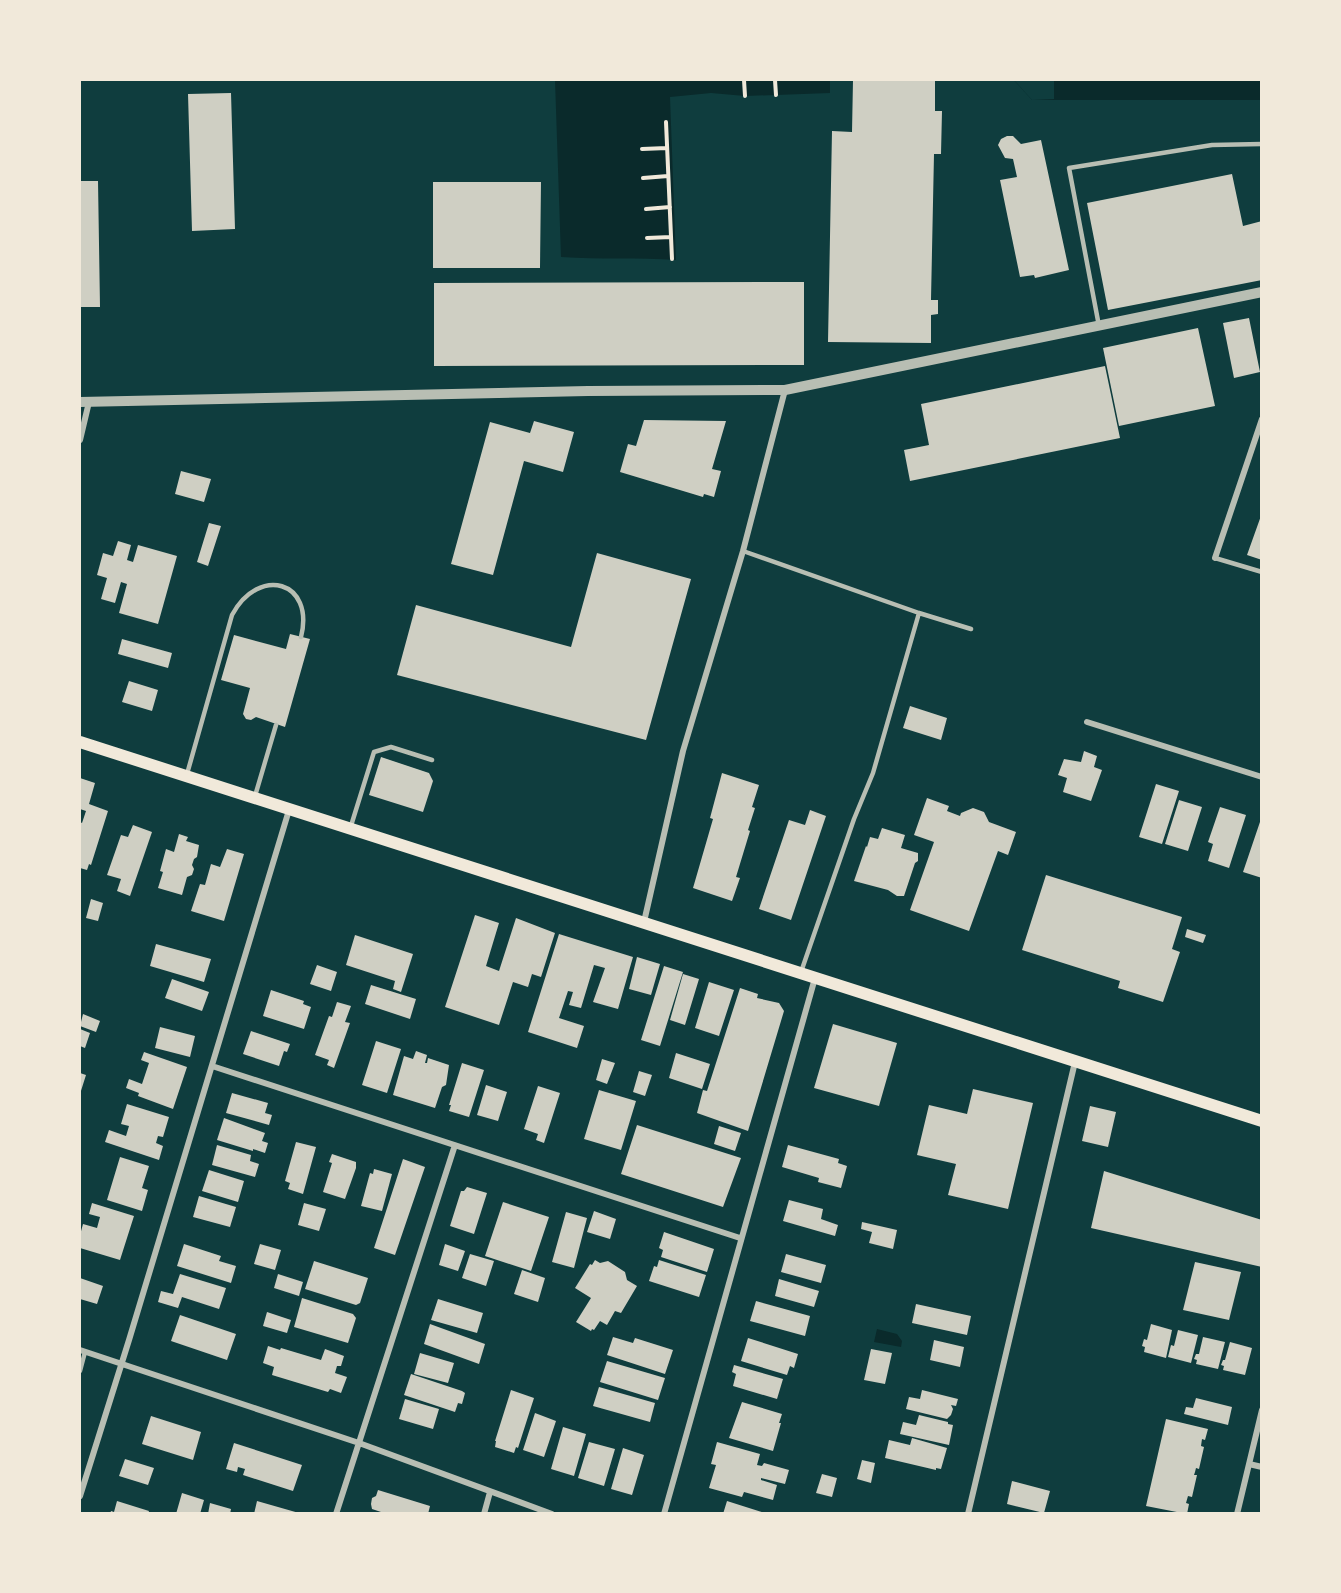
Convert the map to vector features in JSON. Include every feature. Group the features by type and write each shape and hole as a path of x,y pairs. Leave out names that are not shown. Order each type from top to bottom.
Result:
{"main road":[{"path":"80,742 1262,1121"}],"street":[{"path":"80,441 84,402 576,391 785,390 1262,292"},
{"path":"644,923 683,751 743,551 785,390"},
{"path":"1215,558 1262,419"},
{"path":"1087,722 1262,777"},
{"path":"80,1496 289,810"},
{"path":"664,1514 815,978"},
{"path":"968,1514 1075,1062"},
{"path":"212,1066 740,1238"},
{"path":"336,1514 455,1145"},
{"path":"82,1351 359,1443 552,1514"},
{"path":"1237,1514 1262,1410"},
{"path":"1249,1464 1262,1467"},
{"path":"484,1514 490,1492"}],"lane":[{"path":"1099,326 1069,168 1212,145 1262,144"},
{"path":"743,551 971,629"},
{"path":"1215,558 1262,572"},
{"path":"186,777 232,615 240,602 265,584 272,584 291,591 302,607 304,617 301,637"},
{"path":"801,973 854,819 873,773 919,613"},
{"path":"255,798 276,725"},
{"path":"350,829 374,752 391,747 432,760"},
{"path":"80,1371 82,1351"}],"path":[{"path":"744,80 745,96"},
{"path":"775,80 776,95"},
{"path":"666,122 672,259"},
{"path":"642,149 667,148"},
{"path":"643,178 668,176"},
{"path":"646,209 670,207"},
{"path":"646,238 671,237"}],"water":[{"path":"555,80 830,80 830,93 745,96 711,93 670,97 676,260 576,258 561,257"},
{"path":"1014,80 1261,80 1261,100 1032,100"},
{"path":"877,1329 897,1334 902,1341 901,1347 874,1342"}],"pier":[{"path":"1014,80 1054,80 1054,99 1032,100"}],"building":[{"path":"853,80 935,80 935,111 942,111 941,154 934,154 931,300 938,300 938,314 931,315 931,343 828,342 832,131 852,132"},
{"path":"231,93 235,229 192,231 188,94"},
{"path":"1013,136 1021,144 1041,140 1069,270 1035,278 1034,275 1020,277 1000,180 1017,177 1013,159 1005,158 998,145 1001,139"},
{"path":"1232,174 1243,226 1262,221 1262,280 1108,310 1087,203"},
{"path":"80,181 98,181 100,307 80,307"},
{"path":"433,182 541,182 540,268 433,268"},
{"path":"804,282 804,365 434,366 434,283"},
{"path":"1249,318 1260,372 1234,378 1223,323"},
{"path":"1198,328 1215,406 1119,426 1103,348"},
{"path":"1105,366 1120,438 910,481 904,450 929,445 921,404"},
{"path":"644,420 726,421 712,469 721,471 714,497 704,494 703,497 620,472 628,444 636,446"},
{"path":"534,421 574,432 563,472 524,461 493,575 451,564 490,422 530,433"},
{"path":"181,471 211,479 204,502 175,494"},
{"path":"1262,513 1262,560 1247,555"},
{"path":"209,523 221,526 208,566 197,562"},
{"path":"118,541 131,545 127,560 133,562 138,545 177,556 158,624 119,613 127,584 121,582 115,603 101,599 107,578 97,575 103,553 113,556"},
{"path":"597,553 691,579 646,740 397,675 416,605 571,647"},
{"path":"290,634 310,639 285,727 256,717 251,720 246,719 243,714 250,688 221,680 234,635 286,649"},
{"path":"122,639 172,653 168,668 118,654"},
{"path":"129,681 158,690 152,711 122,702"},
{"path":"910,706 947,718 941,740 903,728"},
{"path":"1084,751 1097,756 1094,767 1102,770 1091,801 1063,792 1067,778 1058,775 1064,759 1081,762"},
{"path":"381,757 429,773 433,781 423,812 369,795"},
{"path":"722,773 759,785 752,807 755,808 748,830 750,831 736,877 740,878 732,901 693,888 713,819 710,818"},
{"path":"80,778 95,783 89,804 108,811 91,865 89,864 87,870 80,868 80,822 82,823 86,811 80,809"},
{"path":"1156,784 1179,791 1162,844 1139,837"},
{"path":"927,798 949,806 947,811 960,816 961,813 973,808 984,812 989,822 1016,832 1008,855 998,851 969,931 910,910 934,842 914,835"},
{"path":"1179,800 1202,807 1188,851 1165,844"},
{"path":"1220,807 1246,815 1229,868 1208,861 1213,844 1208,842"},
{"path":"810,810 826,816 791,920 759,909 789,820 805,825"},
{"path":"1262,816 1262,878 1243,872"},
{"path":"133,825 152,832 130,896 117,891 121,879 107,875 121,835 128,837"},
{"path":"882,828 905,835 901,848 918,853 918,861 915,863 904,896 897,896 888,890 854,881 870,837 878,839"},
{"path":"179,834 188,837 186,841 199,845 197,857 192,865 194,869 192,875 187,877 182,895 158,888 166,849 174,852"},
{"path":"227,849 244,854 224,921 191,911 200,884 205,885 211,864 220,867"},
{"path":"1046,875 1182,917 1172,949 1180,952 1163,1002 1118,988 1120,981 1022,950"},
{"path":"91,899 103,903 98,921 86,918"},
{"path":"475,915 499,923 486,966 499,971 516,918 555,933 541,977 532,974 528,987 513,982 499,1025 445,1007"},
{"path":"1187,929 1206,935 1203,943 1185,937"},
{"path":"559,934 633,957 618,1009 593,1002 605,968 594,965 581,1008 569,1005 573,992 568,991 559,1018 584,1026 577,1048 528,1032"},
{"path":"355,935 413,954 401,992 393,989 395,981 346,965"},
{"path":"156,944 211,959 204,982 150,966"},
{"path":"637,957 660,964 651,995 629,989"},
{"path":"317,965 337,972 331,991 310,984"},
{"path":"664,966 683,972 660,1046 641,1040"},
{"path":"683,974 699,979 685,1025 670,1020"},
{"path":"172,979 209,992 202,1011 165,998"},
{"path":"709,982 734,990 719,1036 695,1028"},
{"path":"371,985 416,999 410,1019 365,1004"},
{"path":"740,988 758,994 757,998 779,1003 784,1011 748,1131 697,1113 703,1090 707,1091"},
{"path":"271,990 304,1001 303,1004 311,1007 304,1029 263,1016"},
{"path":"337,1002 351,1006 345,1022 350,1023 334,1068 327,1065 329,1060 315,1055 329,1016 332,1017"},
{"path":"83,1014 100,1021 96,1032 80,1026"},
{"path":"833,1024 897,1043 879,1106 814,1088"},
{"path":"160,1027 195,1036 190,1057 155,1048"},
{"path":"80,1029 90,1033 85,1048 80,1046"},
{"path":"251,1031 290,1044 287,1052 284,1051 279,1066 243,1054"},
{"path":"376,1041 401,1049 387,1093 362,1085"},
{"path":"416,1051 427,1055 425,1063 428,1058 449,1065 446,1085 442,1087 435,1108 393,1095 404,1056 413,1059"},
{"path":"144,1052 187,1067 173,1109 138,1096 139,1093 126,1088 129,1079 142,1084 149,1063 141,1060"},
{"path":"676,1053 710,1064 702,1089 669,1078"},
{"path":"602,1059 615,1063 607,1084 596,1080"},
{"path":"462,1063 484,1070 469,1117 449,1111"},
{"path":"639,1071 652,1075 645,1096 633,1092"},
{"path":"80,1073 86,1075 80,1094"},
{"path":"486,1085 507,1092 498,1121 477,1115"},
{"path":"538,1086 560,1093 544,1143 536,1140 538,1134 524,1129"},
{"path":"973,1089 1033,1103 1008,1209 948,1195 956,1164 917,1155 929,1105 967,1114"},
{"path":"599,1090 636,1101 621,1150 584,1139"},
{"path":"232,1093 268,1103 265,1113 272,1115 269,1125 226,1113"},
{"path":"127,1104 169,1117 163,1137 158,1136 156,1143 163,1146 159,1160 105,1142 109,1130 126,1136 129,1126 121,1124"},
{"path":"1090,1106 1116,1112 1108,1147 1082,1141"},
{"path":"224,1118 265,1133 262,1141 268,1143 265,1153 217,1140"},
{"path":"637,1125 741,1158 723,1207 621,1174"},
{"path":"719,1126 741,1133 735,1151 714,1144"},
{"path":"296,1142 316,1147 303,1194 288,1189 290,1183 285,1181"},
{"path":"217,1145 251,1155 250,1161 259,1164 255,1177 212,1165"},
{"path":"788,1145 839,1159 838,1163 847,1166 841,1188 818,1182 819,1178 782,1167"},
{"path":"332,1154 356,1162 345,1199 323,1192 332,1163 329,1162"},
{"path":"120,1157 149,1166 142,1188 148,1190 142,1211 107,1200"},
{"path":"403,1159 425,1167 395,1255 374,1248"},
{"path":"374,1169 392,1174 382,1211 361,1206 370,1173 373,1174"},
{"path":"209,1170 244,1181 238,1202 202,1191"},
{"path":"1104,1171 1262,1220 1262,1267 1091,1228"},
{"path":"467,1187 487,1193 474,1234 450,1226 461,1191"},
{"path":"199,1196 236,1207 230,1227 193,1217"},
{"path":"789,1200 823,1209 821,1219 838,1225 835,1236 783,1221"},
{"path":"503,1202 549,1217 531,1271 485,1256"},
{"path":"92,1203 134,1216 120,1260 80,1248 83,1224 97,1228 100,1217 89,1214"},
{"path":"304,1203 326,1209 319,1231 298,1225"},
{"path":"594,1211 616,1219 610,1239 587,1232"},
{"path":"566,1212 587,1218 574,1268 552,1262"},
{"path":"862,1222 897,1230 893,1249 869,1243 872,1232 861,1229"},
{"path":"664,1232 714,1249 707,1272 661,1257 663,1250 659,1248"},
{"path":"184,1244 221,1256 219,1261 236,1266 231,1283 177,1266"},
{"path":"260,1244 281,1250 275,1270 254,1264"},
{"path":"445,1244 465,1251 458,1271 439,1265"},
{"path":"470,1254 494,1261 486,1286 462,1278"},
{"path":"786,1254 826,1265 821,1283 781,1272"},
{"path":"595,1260 600,1263 608,1261 625,1272 627,1280 637,1286 621,1313 615,1311 607,1325 600,1321 591,1331 576,1322 591,1298 575,1288"},
{"path":"659,1260 706,1275 699,1297 649,1281 654,1266 657,1267"},
{"path":"314,1261 368,1278 360,1303 356,1305 305,1289"},
{"path":"1195,1262 1241,1272 1229,1320 1183,1310"},
{"path":"522,1270 545,1278 538,1302 514,1294"},
{"path":"180,1274 226,1288 219,1309 182,1297 178,1308 158,1302 161,1291 173,1294"},
{"path":"278,1274 303,1282 299,1296 274,1288"},
{"path":"80,1278 103,1286 97,1304 80,1299"},
{"path":"779,1279 819,1291 814,1307 775,1296"},
{"path":"302,1298 353,1314 356,1318 348,1343 294,1327"},
{"path":"438,1299 483,1313 477,1333 431,1320"},
{"path":"756,1301 810,1316 805,1336 750,1321"},
{"path":"916,1304 971,1316 967,1335 912,1323"},
{"path":"267,1312 291,1320 287,1333 263,1326"},
{"path":"180,1315 236,1334 227,1360 171,1341"},
{"path":"430,1324 485,1344 479,1364 424,1344"},
{"path":"1151,1324 1172,1330 1166,1358 1144,1352 1145,1347 1142,1346 1144,1339 1147,1340"},
{"path":"1178,1330 1198,1335 1191,1363 1168,1357 1171,1345 1174,1346"},
{"path":"613,1337 633,1343 635,1338 673,1350 665,1374 607,1355"},
{"path":"1203,1337 1225,1342 1218,1369 1196,1364 1197,1360 1194,1359 1196,1354 1199,1354"},
{"path":"748,1338 798,1354 794,1368 790,1366 787,1375 741,1361"},
{"path":"934,1340 964,1347 960,1367 930,1360"},
{"path":"1230,1342 1252,1348 1245,1375 1223,1370 1224,1366 1221,1365 1225,1360"},
{"path":"268,1346 321,1360 325,1349 344,1356 341,1366 337,1366 335,1373 347,1377 341,1393 330,1389 328,1392 272,1375 274,1367 263,1363"},
{"path":"871,1349 892,1353 885,1384 864,1380"},
{"path":"420,1353 454,1363 448,1383 414,1374"},
{"path":"607,1361 665,1378 658,1400 600,1382"},
{"path":"734,1365 783,1379 777,1399 733,1386 736,1374 732,1372"},
{"path":"411,1374 462,1391 465,1393 462,1404 458,1403 455,1412 404,1395"},
{"path":"599,1387 655,1403 650,1422 593,1406"},
{"path":"511,1390 534,1398 518,1448 516,1447 514,1453 495,1447"},
{"path":"922,1390 958,1399 956,1406 951,1405 953,1409 947,1419 906,1409 909,1397 920,1399"},
{"path":"1196,1398 1232,1407 1228,1425 1184,1414 1186,1407 1193,1408"},
{"path":"405,1399 439,1409 433,1429 399,1419"},
{"path":"742,1402 782,1414 773,1451 729,1438"},
{"path":"535,1413 556,1421 544,1457 523,1450"},
{"path":"919,1415 953,1425 949,1445 900,1434 903,1422 916,1425"},
{"path":"151,1416 201,1432 193,1460 142,1444"},
{"path":"1166,1419 1208,1429 1205,1440 1202,1439 1201,1446 1204,1447 1199,1469 1196,1468 1194,1475 1197,1475 1192,1497 1188,1496 1186,1503 1189,1504 1187,1514 1146,1506"},
{"path":"563,1427 586,1434 574,1476 551,1469"},
{"path":"912,1438 947,1448 941,1469 936,1468 936,1470 885,1458 889,1440 910,1445"},
{"path":"589,1442 615,1449 604,1486 578,1478"},
{"path":"717,1442 760,1454 757,1465 762,1466 764,1463 789,1470 785,1484 761,1478 761,1480 777,1485 773,1500 744,1492 742,1497 709,1488 716,1465 711,1464"},
{"path":"234,1443 302,1465 293,1491 243,1475 245,1469 238,1467 237,1472 226,1469"},
{"path":"623,1448 644,1455 632,1495 611,1489"},
{"path":"125,1459 154,1468 148,1485 119,1476"},
{"path":"862,1460 875,1463 871,1483 857,1479"},
{"path":"822,1474 837,1478 832,1497 816,1493"},
{"path":"1012,1481 1050,1491 1044,1513 1007,1504"},
{"path":"378,1490 430,1506 428,1514 387,1514 372,1509 372,1498 376,1496"},
{"path":"182,1493 204,1500 200,1514 176,1514"},
{"path":"117,1501 149,1511 148,1514 110,1514 111,1511 114,1512"},
{"path":"257,1501 299,1513 299,1514 254,1514"},
{"path":"727,1501 765,1513 765,1514 723,1514"},
{"path":"210,1503 231,1509 230,1514 208,1514"}]}
